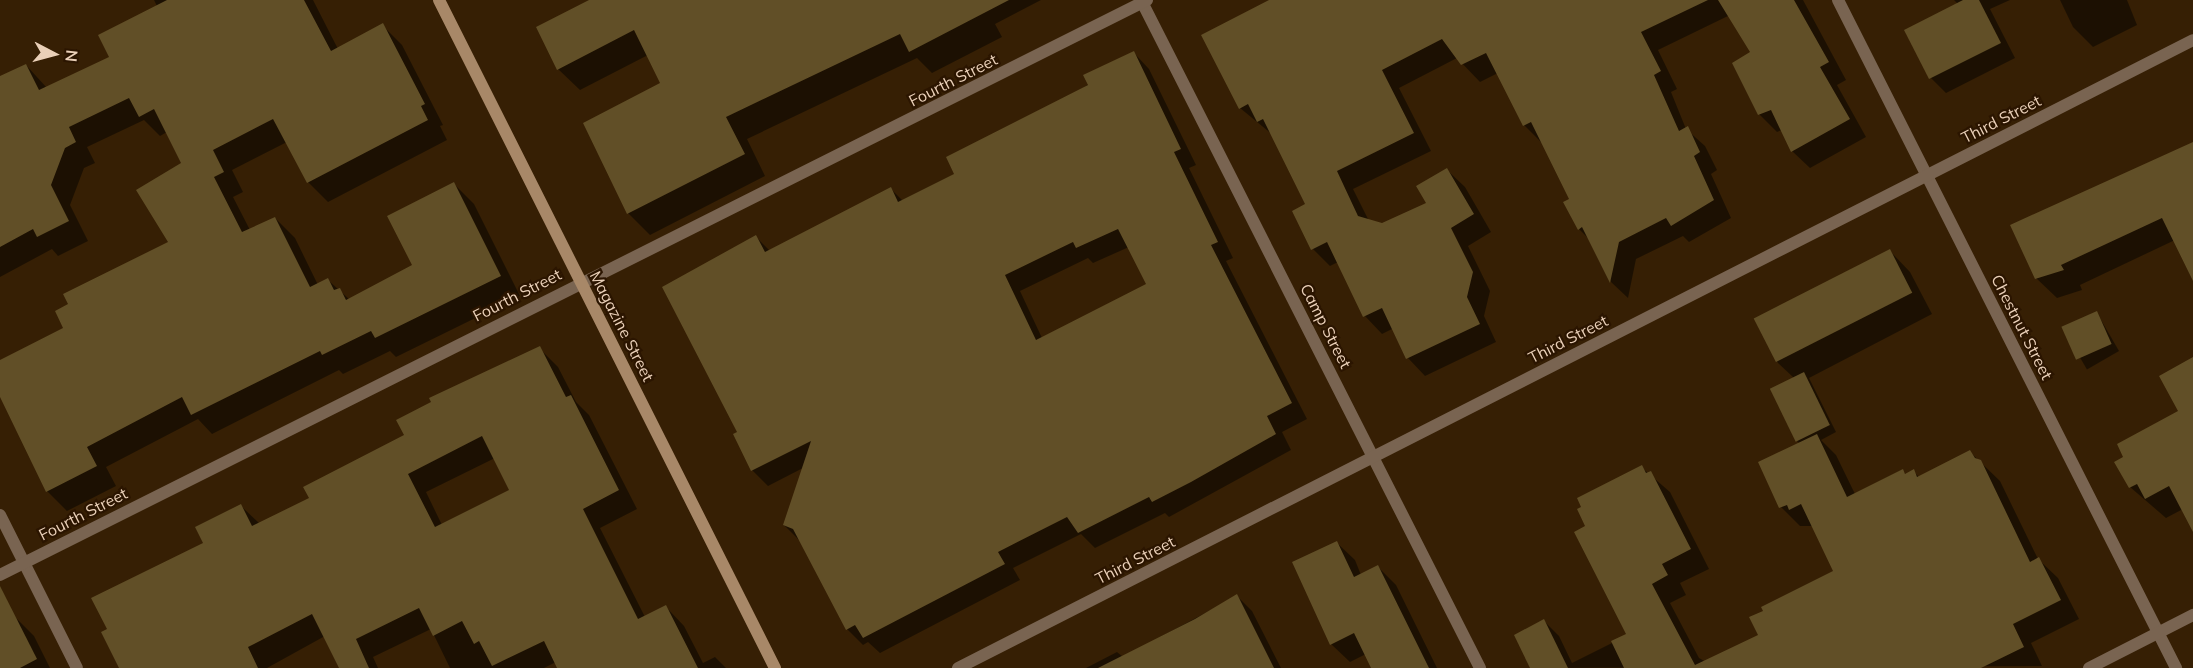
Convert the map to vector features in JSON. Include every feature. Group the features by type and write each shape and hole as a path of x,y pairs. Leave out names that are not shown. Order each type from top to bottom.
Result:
{"street":[{"name":"Magazine Street","path":"439,0 775,668"},
{"name":"Chestnut Street","path":"1838,0 2176,668"},
{"name":"Fourth Street","path":"0,575 581,281 838,158 1144,1"},
{"name":"Camp Street","path":"1144,1 1480,668"},
{"name":"Third Street","path":"958,668 2193,40"},
{"path":"0,515 77,668"},
{"path":"2089,668 2193,615"}],"building":[{"path":"167,0 304,0 331,51 383,23 425,104 421,106 428,120 307,183 273,119 213,150 224,172 214,177 242,232 275,217 310,287 328,278 334,290 340,288 346,300 412,265 387,216 454,182 501,276 375,338 371,331 322,355 320,351 191,415 182,397 87,447 97,466 46,492 0,397 0,360 63,328 55,311 68,304 63,294 168,242 136,190 181,163 154,109 139,117 129,98 69,127 76,142 65,148 51,185 69,221 37,237 33,229 0,247 0,76 26,64 39,90 109,57 98,35"},
{"path":"589,0 1009,0 909,52 900,34 726,117 745,154 627,214 583,123 660,83 634,30 557,70 536,27"},
{"path":"1269,0 1708,0 1641,32 1661,71 1654,75 1679,131 1688,126 1700,152 1694,156 1714,200 1671,226 1666,218 1619,242 1610,283 1582,227 1578,230 1563,202 1569,199 1531,122 1523,126 1486,53 1461,65 1442,39 1382,70 1414,133 1337,171 1358,216 1382,223 1426,203 1416,186 1447,168 1474,214 1451,228 1473,272 1467,297 1480,324 1406,359 1382,308 1363,317 1327,242 1311,250 1292,211 1305,204 1263,119 1257,122 1248,104 1239,109 1201,35"},
{"path":"1718,0 1794,0 1829,62 1820,67 1850,119 1791,152 1771,110 1758,115 1732,63 1750,52"},
{"path":"1963,0 1979,0 2001,43 1929,79 1904,30"},
{"path":"1134,51 1181,149 1174,152 1218,242 1211,245 1292,403 1267,416 1276,434 1191,482 1152,502 1149,497 1078,533 1067,517 998,552 1005,564 863,638 855,625 846,630 793,529 783,525 811,441 751,471 733,434 737,432 662,287 756,235 765,252 891,187 898,202 954,174 946,157 1088,85 1083,75","holes":["1118,229 1146,284 1036,340 1005,275 1073,242 1076,248"]},
{"path":"2193,142 2193,281 2162,218 2061,265 2064,270 2035,279 2010,225"},
{"path":"1890,249 1912,293 1776,362 1754,318"},
{"path":"2097,311 2112,344 2076,360 2061,327"},
{"path":"540,346 566,397 571,395 619,490 583,509 638,619 666,605 698,668 557,668 544,641 492,666 479,641 474,644 462,621 433,636 419,608 356,639 369,668 339,668 312,614 248,647 258,668 119,668 101,632 107,629 91,598 203,543 195,527 241,504 252,526 309,498 303,487 404,435 396,420 431,402 429,398","holes":["482,436 509,490 435,527 408,474"]},
{"path":"2193,357 2193,532 2169,486 2145,499 2137,484 2129,488 2114,462 2123,457 2117,444 2178,411 2159,376"},
{"path":"1804,372 1830,425 1796,442 1770,389"},
{"path":"1817,434 1847,497 1903,469 1905,474 1914,469 1917,477 1970,450 1975,458 1981,460 2030,562 2039,557 2061,600 2013,624 2024,647 1981,668 1624,668 1611,641 1626,634 1574,532 1585,526 1577,509 1581,507 1577,498 1642,465 1646,473 1651,471 1691,549 1662,564 1668,575 1652,584 1695,665 1758,635 1749,617 1763,611 1761,607 1833,571 1801,504 1789,510 1787,505 1779,508 1758,462"},
{"path":"1337,541 1354,577 1378,565 1429,668 1371,668 1354,633 1330,645 1292,562"},
{"path":"0,586 37,659 20,668 0,668"},
{"path":"1237,594 1274,668 1098,668 1195,619"},
{"path":"1544,619 1568,668 1530,668 1514,635"}]}
